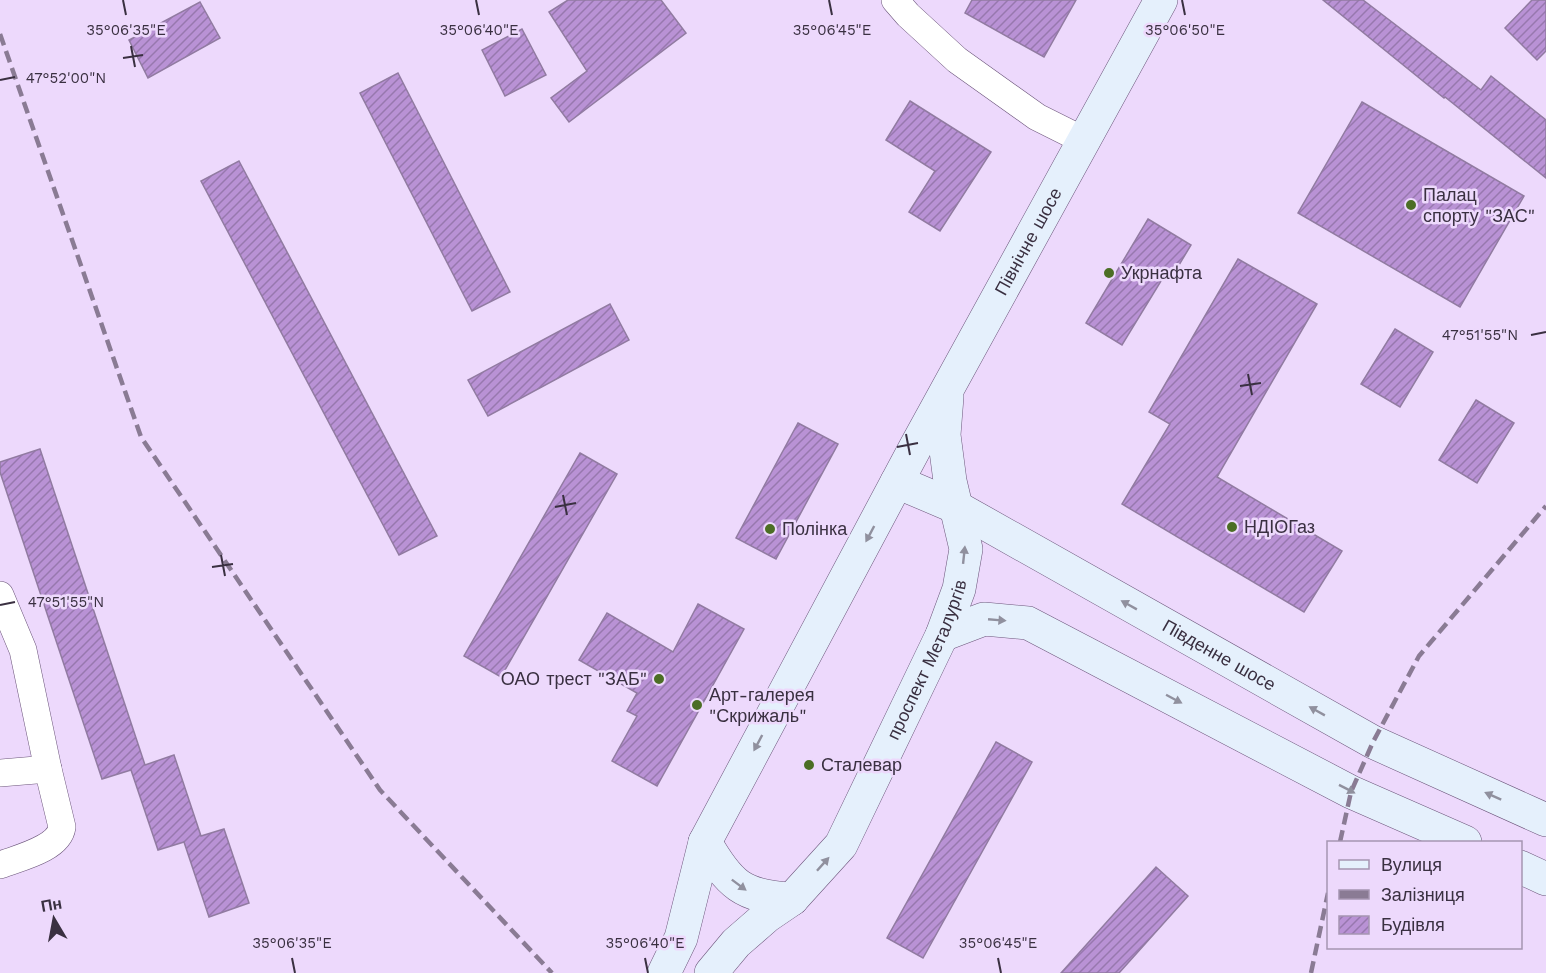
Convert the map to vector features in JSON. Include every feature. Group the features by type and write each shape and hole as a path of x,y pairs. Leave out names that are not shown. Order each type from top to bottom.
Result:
{"main road":[{"name":"Північне шосе","path":"897,482 1161,0"},
{"name":"проспект Металургів","path":"716,967 736,943 759,922 792,899 841,845 942,635 959,589 966,549 950,481 944,435 948,389"},
{"name":"Південне шосе","path":"897,482 956,507 1373,742 1546,820"},
{"path":"664,973 681,938 705,842 897,482"},
{"path":"942,635 984,619 1028,623 1351,792 1461,841"},
{"path":"705,842 720,869 749,892 770,898 792,899"},
{"path":"1522,867 1546,879"}],"street":[{"path":"895,0 957,60 1037,117 1083,140"},
{"path":"0,595 23,650 62,826 61,834 48,845 0,865"},
{"path":"0,773 48,769"}],"building":[{"path":"568,0 661,0 686,33 569,122 551,98 587,71 549,12"},
{"path":"972,0 1076,0 1044,57 965,13"},
{"path":"1323,0 1363,0 1481,90 1491,76 1546,120 1546,178 1444,98"},
{"path":"1532,0 1546,0 1546,51 1537,60 1505,28"},
{"path":"200,2 220,38 148,78 129,40"},
{"path":"522,29 546,75 505,96 482,50"},
{"path":"398,73 510,292 472,311 360,93"},
{"path":"910,101 991,152 940,231 909,212 935,171 886,140"},
{"name":"Палац спорту \"ЗАС\"","path":"1362,102 1524,196 1460,307 1298,213"},
{"path":"239,161 437,536 399,555 201,181"},
{"path":"1148,219 1191,245 1170,280 1164,276 1122,345 1086,323"},
{"path":"1238,259 1317,304 1217,477 1342,551 1304,612 1122,504 1170,424 1149,412"},
{"path":"610,304 629,340 488,416 468,380"},
{"path":"1395,329 1433,352 1400,407 1361,384"},
{"path":"1476,400 1514,423 1477,483 1439,460"},
{"path":"798,423 838,444 776,559 736,538"},
{"path":"40,449 145,765 174,755 201,836 224,829 249,903 209,917 184,842 158,850 131,770 102,779 0,472 0,462"},
{"path":"580,453 617,474 501,677 464,656"},
{"path":"698,604 744,629 657,786 612,761 637,716 627,711 637,693 579,660 607,613 673,652"},
{"path":"996,742 1032,762 923,958 887,938"},
{"path":"1156,867 1188,896 1119,973 1061,973"}],"railway":[{"path":"0,34 141,437 380,790 552,973"},
{"path":"1340,841 1351,792 1373,742 1419,656 1546,506"},
{"path":"1311,973 1327,898"}],"place":[{"name":"Палац спорту \"ЗАС\"","path":"1411,205"},
{"name":"Укрнафта","path":"1109,273"},
{"name":"НДІОГаз","path":"1232,527"},
{"name":"Полінка","path":"770,529"},
{"name":"ОАО трест \"ЗАБ\"","path":"659,679"},
{"name":"Арт-галерея \"Скрижаль\"","path":"697,705"},
{"name":"Сталевар","path":"809,765"}]}
